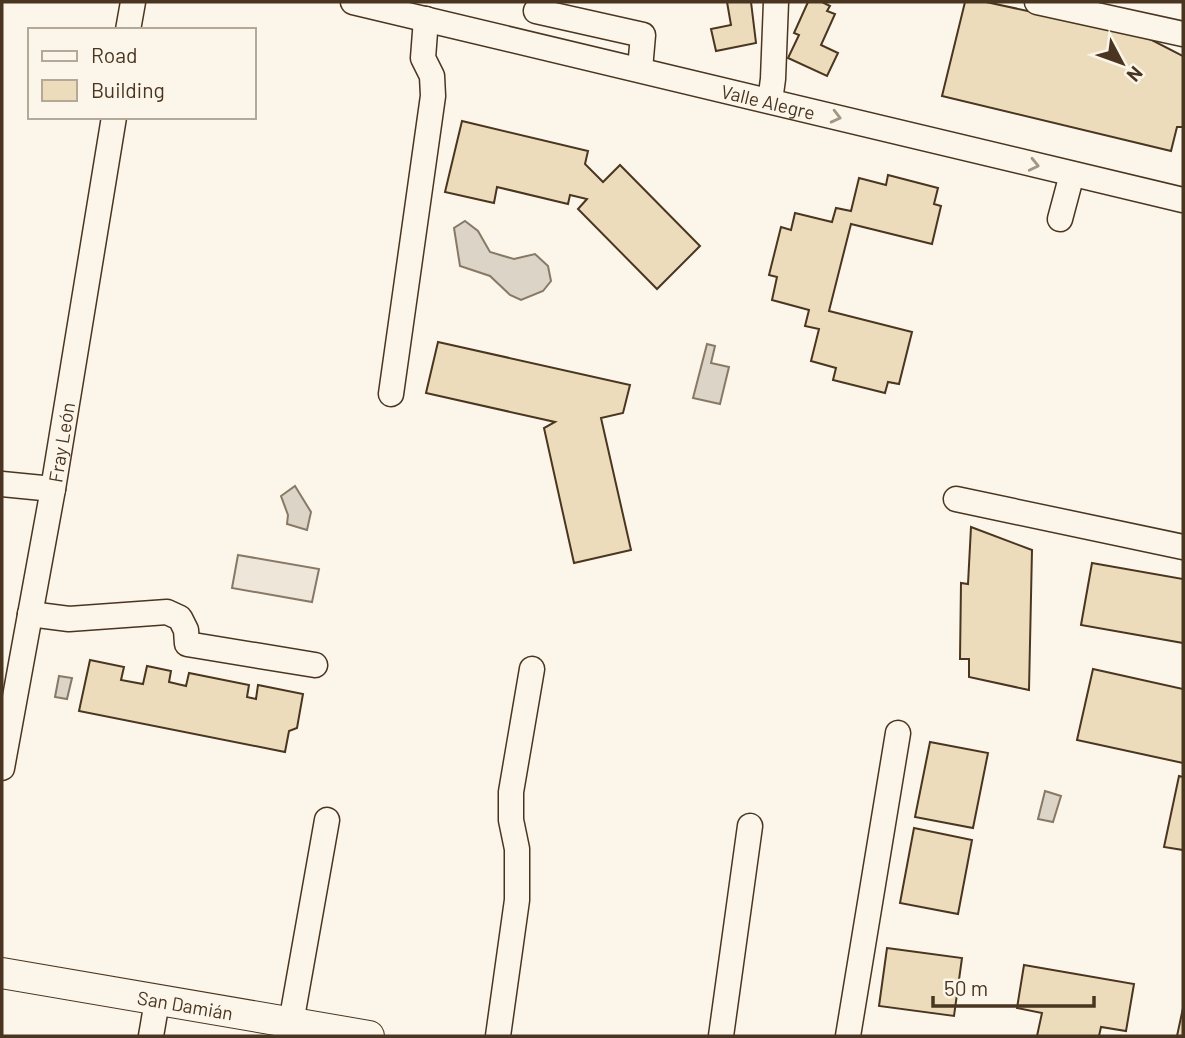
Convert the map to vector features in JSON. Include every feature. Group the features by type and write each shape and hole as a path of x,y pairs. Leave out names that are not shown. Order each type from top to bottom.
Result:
{"main road":[{"name":"San Damián","path":"2,973 369,1036"}],"street":[{"path":"128,28 133,2"},
{"name":"Valle Alegre","path":"353,2 1183,200"},
{"path":"770,100 774,79 776,2"},
{"path":"1037,2 1183,34"},
{"path":"532,43 536,6 643,35 640,69"},
{"path":"391,394 433,96 432,76 423,58 426,19"},
{"name":"Fray León","path":"2,768 114,119"},
{"path":"1060,219 1072,174"},
{"path":"2,484 52,489"},
{"path":"956,499 1183,547"},
{"path":"30,614 69,619 167,612 180,618 186,630 187,644 315,665"},
{"path":"498,1036 517,900 517,849 511,820 511,792 532,669"},
{"path":"848,1036 898,733"},
{"path":"290,1023 327,820"},
{"path":"721,1036 750,826"},
{"path":"151,1036 157,1001"}],"shaded area":[{"path":"465,221 478,231 490,252 514,259 535,254 548,266 551,281 543,291 521,300 510,295 490,276 460,266 454,228"},
{"path":"707,344 715,346 711,363 729,367 720,404 693,398"},
{"path":"295,486 311,512 307,530 287,524 288,515 281,496"},
{"path":"238,555 319,569 312,602 232,588"},
{"path":"59,676 72,678 67,699 55,697"},
{"path":"1045,791 1061,796 1053,822 1038,819"}],"building":[{"path":"727,2 751,2 756,43 716,51 711,29 731,25"},
{"path":"808,2 822,2 830,6 827,11 835,14 821,45 838,53 827,76 788,58 799,35 794,33"},
{"path":"965,2 986,2 1144,36 1183,56 1183,127 1177,127 1171,151 942,96"},
{"path":"462,121 588,151 585,164 603,182 620,165 700,246 657,289 578,209 587,199 570,195 568,204 497,187 494,203 445,192"},
{"path":"888,175 938,188 934,204 941,206 932,244 851,224 829,311 912,332 899,384 888,382 885,393 833,380 836,368 811,361 819,329 805,326 809,310 772,300 777,277 769,275 781,227 791,230 795,213 832,222 836,208 851,211 859,178 886,185"},
{"path":"438,342 630,385 623,413 601,418 631,550 574,563 544,428 555,422 426,393"},
{"path":"971,527 1032,550 1029,690 969,677 969,659 960,659 961,583 968,584"},
{"path":"1092,563 1183,579 1183,643 1081,625"},
{"path":"90,660 124,667 121,680 143,684 147,666 171,671 169,682 186,686 189,673 249,685 247,697 256,699 258,685 303,694 297,728 289,731 285,752 79,711"},
{"path":"1093,669 1183,689 1183,763 1077,740"},
{"path":"930,742 988,753 973,828 915,817"},
{"path":"1179,776 1183,777 1183,850 1164,847"},
{"path":"914,828 972,840 958,914 900,903"},
{"path":"887,948 962,958 954,1016 879,1006"},
{"path":"1024,965 1134,984 1126,1031 1101,1027 1099,1036 1037,1036 1042,1013 1017,1008"},
{"path":"1183,1008 1183,1036 1177,1036"}]}
